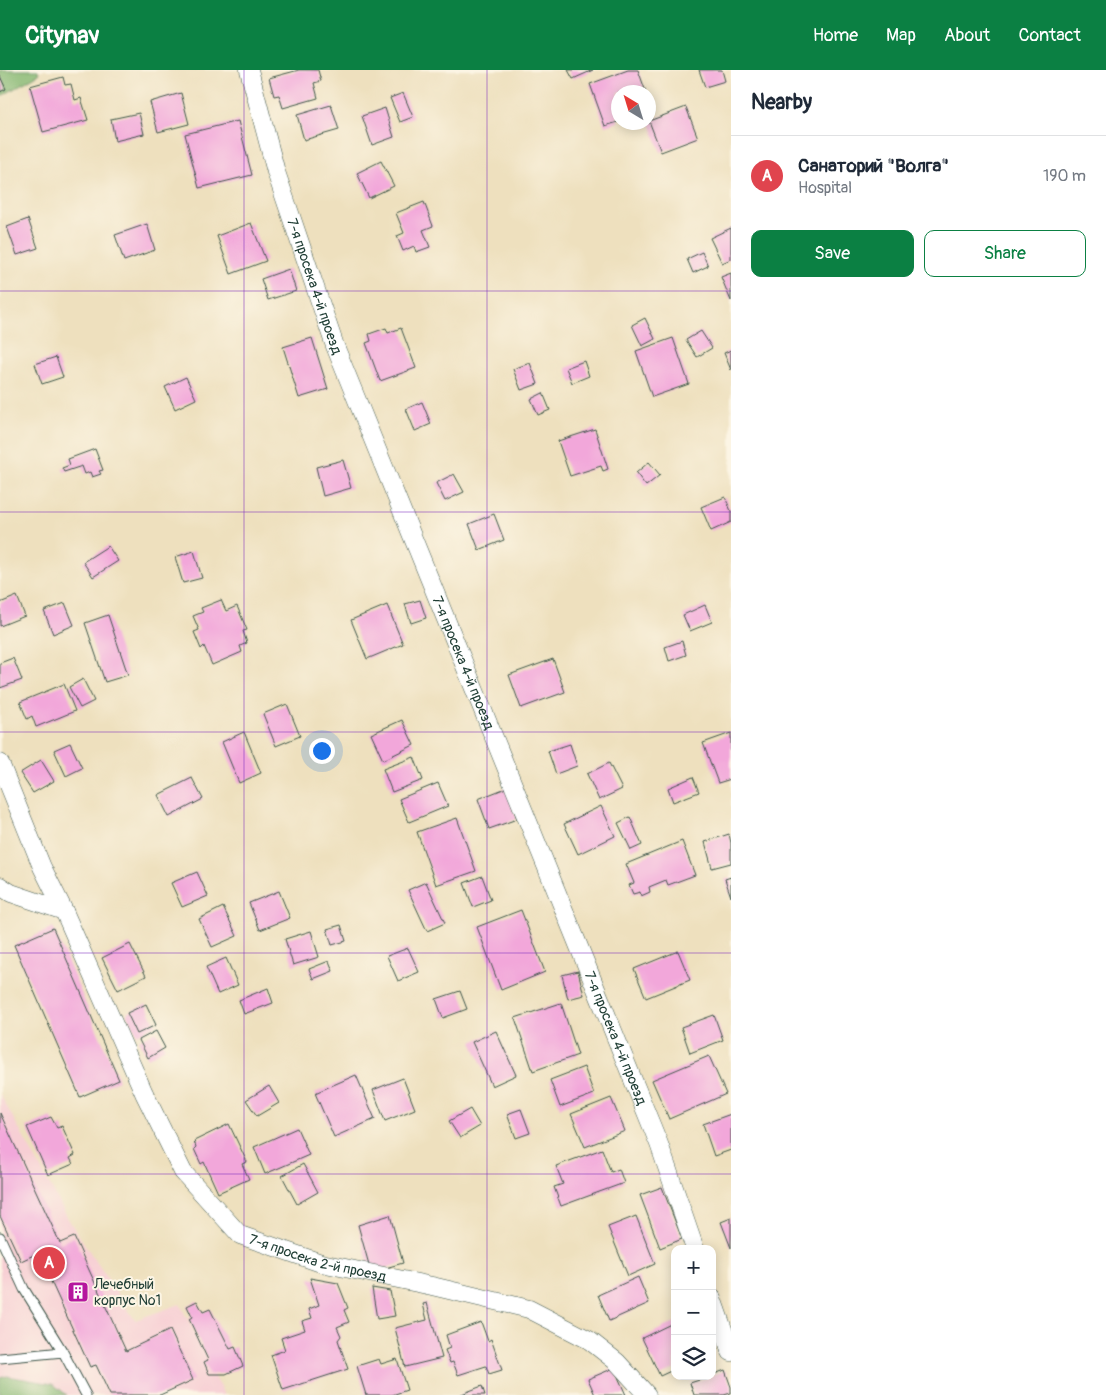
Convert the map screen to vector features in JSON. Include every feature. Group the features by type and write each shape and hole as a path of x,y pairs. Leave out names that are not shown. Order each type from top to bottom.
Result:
{"street":[{"name":"7-я просека 4-й проезд","path":"249,70 276,172 335,346 655,1134 694,1245"},
{"name":"7-я просека 2-й проезд","path":"0,762 42,867 64,911 144,1092 183,1172 240,1235 321,1263 432,1286 529,1309 590,1340 617,1362 646,1395"},
{"path":"0,886 11,893 64,911"},
{"path":"716,1309 731,1352"}],"lane":[{"path":"0,1237 24,1289 63,1352 86,1395"},
{"path":"0,1358 63,1352"}],"shaded area":[{"path":"0,1094 70,1222 135,1320 180,1304 224,1395 0,1395"}],"green space":[{"path":"0,70 38,70 39,74 0,97"},
{"path":"7,1376 53,1384 67,1395 0,1395 0,1378"}],"building":[{"path":"299,70 318,70 321,81 314,83 318,98 283,108 279,95 274,96 269,78"},
{"path":"568,70 593,70 573,79"},
{"path":"628,70 638,70 643,85 611,85 611,124 605,126 590,84"},
{"path":"699,70 722,70 725,81 705,87"},
{"path":"0,76 6,89 0,92"},
{"path":"63,77 65,85 71,84 75,100 81,98 88,120 43,132 30,86"},
{"path":"181,93 189,124 158,132 150,102"},
{"path":"403,93 413,117 400,122 390,98"},
{"path":"331,105 339,130 304,140 297,115"},
{"path":"686,107 698,138 661,152 652,130 656,130 656,118"},
{"path":"385,108 394,137 372,145 362,116"},
{"path":"139,113 144,134 115,141 111,119"},
{"path":"238,121 252,175 199,188 185,134"},
{"path":"381,161 394,186 369,198 357,173"},
{"path":"424,202 433,226 423,230 430,247 416,252 414,246 403,251 397,236 404,233 396,213"},
{"path":"28,219 38,248 17,255 7,227"},
{"path":"251,223 266,261 231,274 217,236"},
{"path":"147,224 155,250 124,261 115,235"},
{"path":"731,228 731,259 722,263 710,238"},
{"path":"702,252 708,266 693,273 687,259"},
{"path":"289,269 296,291 268,300 261,279"},
{"path":"731,273 731,301 721,277"},
{"path":"645,318 655,339 642,346 632,325"},
{"path":"386,328 388,333 401,328 416,368 380,381 366,343 371,341 369,334"},
{"path":"701,331 712,348 697,357 686,340"},
{"path":"312,338 328,389 299,398 283,347"},
{"path":"673,338 689,384 652,397 636,351"},
{"path":"731,350 731,370 724,353"},
{"path":"56,357 63,377 42,384 35,364"},
{"path":"584,361 589,376 572,383 566,368"},
{"path":"530,363 538,384 521,390 513,369"},
{"path":"186,377 196,399 175,409 165,387"},
{"path":"543,393 550,410 538,415 531,399"},
{"path":"422,402 431,424 415,431 406,409"},
{"path":"595,429 608,469 603,471 601,466 570,476 558,441"},
{"path":"95,449 103,470 99,471 101,474 92,477 90,472 85,474 82,466 64,472 62,468 70,465 68,459"},
{"path":"343,460 351,488 323,496 316,467"},
{"path":"649,462 660,475 646,486 636,473"},
{"path":"454,474 464,492 445,501 436,483"},
{"path":"725,497 731,511 731,522 711,531 701,507"},
{"path":"494,514 504,540 479,550 469,524"},
{"path":"108,546 118,561 93,577 83,562"},
{"path":"194,551 202,578 183,583 175,557"},
{"path":"17,596 25,616 0,626 0,603"},
{"path":"221,600 226,611 237,606 247,630 243,631 247,643 240,646 242,652 212,665 204,646 201,649 194,632 199,630 193,616 203,612 201,608"},
{"path":"420,600 426,618 411,623 405,604"},
{"path":"65,603 74,625 53,634 44,611"},
{"path":"387,605 403,644 367,659 351,620"},
{"path":"705,605 712,622 690,631 683,615"},
{"path":"108,615 128,675 105,682 85,623"},
{"path":"682,641 686,655 669,661 665,647"},
{"path":"13,658 22,680 0,688 0,663"},
{"path":"553,659 565,692 521,708 509,675"},
{"path":"83,679 94,701 80,708 69,687"},
{"path":"64,684 75,711 36,727 32,716 27,719 20,702"},
{"path":"287,704 300,736 276,746 263,714"},
{"path":"402,720 414,745 383,760 371,734"},
{"path":"244,732 261,773 239,783 222,742"},
{"path":"731,733 731,779 718,783 703,743"},
{"path":"70,743 82,768 66,776 54,750"},
{"path":"570,744 577,766 556,774 548,751"},
{"path":"414,757 423,780 392,792 383,769"},
{"path":"41,760 54,781 33,793 20,773"},
{"path":"609,763 622,789 599,800 587,774"},
{"path":"693,777 699,792 673,802 668,788"},
{"path":"192,778 203,799 169,817 158,795"},
{"path":"438,783 448,806 409,822 399,799"},
{"path":"506,788 517,819 489,829 478,799"},
{"path":"601,806 615,836 578,854 564,824"},
{"path":"630,817 642,845 631,850 618,823"},
{"path":"457,818 476,871 436,885 417,832"},
{"path":"729,834 731,863 712,868 705,842"},
{"path":"682,841 695,875 668,885 666,880 649,887 650,892 641,896 640,892 633,894 629,885 634,883 626,864"},
{"path":"197,872 208,896 182,907 171,883"},
{"path":"482,876 491,900 473,907 464,883"},
{"path":"731,877 731,897 725,879"},
{"path":"426,882 445,923 427,931 408,890"},
{"path":"279,891 290,918 260,930 249,903"},
{"path":"223,907 237,936 212,947 199,919"},
{"path":"521,910 545,972 501,990 477,927"},
{"path":"341,925 346,941 332,945 327,929"},
{"path":"53,928 119,1080 80,1097 14,945"},
{"path":"311,931 319,957 293,965 285,939"},
{"path":"130,944 146,976 118,990 102,958"},
{"path":"408,948 419,972 398,981 387,956"},
{"path":"678,951 690,980 646,998 634,969"},
{"path":"226,958 238,985 218,994 206,967"},
{"path":"329,961 333,971 313,979 309,969"},
{"path":"578,971 584,995 568,999 562,975"},
{"path":"268,988 273,1003 244,1014 239,1000"},
{"path":"460,991 467,1009 443,1018 436,999"},
{"path":"561,1003 578,1055 533,1071 515,1018"},
{"path":"146,1004 156,1025 137,1034 127,1013"},
{"path":"714,1015 723,1040 690,1053 681,1027"},
{"path":"156,1031 165,1048 148,1058 139,1040"},
{"path":"496,1031 516,1075 492,1086 472,1042"},
{"path":"709,1056 726,1094 669,1119 652,1080"},
{"path":"584,1067 594,1094 560,1107 550,1080"},
{"path":"356,1075 375,1119 334,1137 315,1093"},
{"path":"403,1078 415,1109 385,1121 373,1090"},
{"path":"269,1086 279,1103 257,1116 246,1100"},
{"path":"611,1098 625,1131 585,1147 571,1114"},
{"path":"470,1109 480,1126 460,1138 449,1121"},
{"path":"521,1109 530,1133 516,1138 507,1114"},
{"name":"Лечебный корпус №1","path":"0,1113 60,1243 74,1237 126,1351 170,1330 193,1380 160,1395 110,1395 96,1365 90,1367 38,1253 21,1261 0,1216"},
{"path":"731,1114 731,1150 714,1156 703,1124"},
{"path":"51,1117 57,1128 62,1126 75,1155 70,1158 73,1164 48,1175 27,1127"},
{"path":"229,1124 247,1162 242,1164 249,1179 218,1193 204,1162 201,1164 194,1149 196,1147 194,1141"},
{"path":"297,1128 309,1155 265,1174 254,1147"},
{"path":"602,1149 611,1172 619,1169 624,1183 561,1206 554,1187 563,1184 556,1166"},
{"path":"303,1164 318,1192 297,1204 282,1176"},
{"path":"662,1187 682,1239 660,1248 640,1195"},
{"path":"390,1215 403,1263 371,1272 358,1225"},
{"path":"636,1216 655,1264 628,1276 608,1227"},
{"path":"731,1218 731,1248 721,1222"},
{"path":"638,1277 649,1303 609,1321 598,1295"},
{"path":"310,1278 338,1283 348,1308 344,1310 349,1322 337,1327 341,1336 338,1340 348,1369 283,1390 271,1355 285,1350 281,1338 305,1330 302,1321 312,1318 309,1309 319,1305"},
{"path":"372,1288 390,1291 395,1316 377,1319"},
{"path":"197,1301 203,1312 210,1309 230,1349 235,1347 243,1366 226,1374 209,1374 204,1362 208,1360 189,1319 192,1317 187,1306"},
{"path":"427,1303 442,1358 405,1367 395,1328 427,1320 423,1304"},
{"path":"481,1322 488,1341 491,1339 502,1370 489,1374 486,1366 458,1375 453,1362 450,1363 445,1350 450,1348 446,1335"},
{"path":"671,1324 671,1371 660,1376 642,1338"},
{"path":"379,1359 381,1364 397,1359 407,1390 392,1395 366,1395 357,1366"},
{"path":"614,1368 626,1395 595,1395 588,1379"},
{"path":"725,1370 731,1387 731,1393 724,1395 694,1395 690,1383 699,1380 716,1380 716,1373"},
{"path":"482,1386 485,1395 459,1395"}],"place":[{"name":"Санаторий \"Волга\"","path":"49,1263"},
{"name":"Лечебный корпус №1","path":"78,1292"}]}
